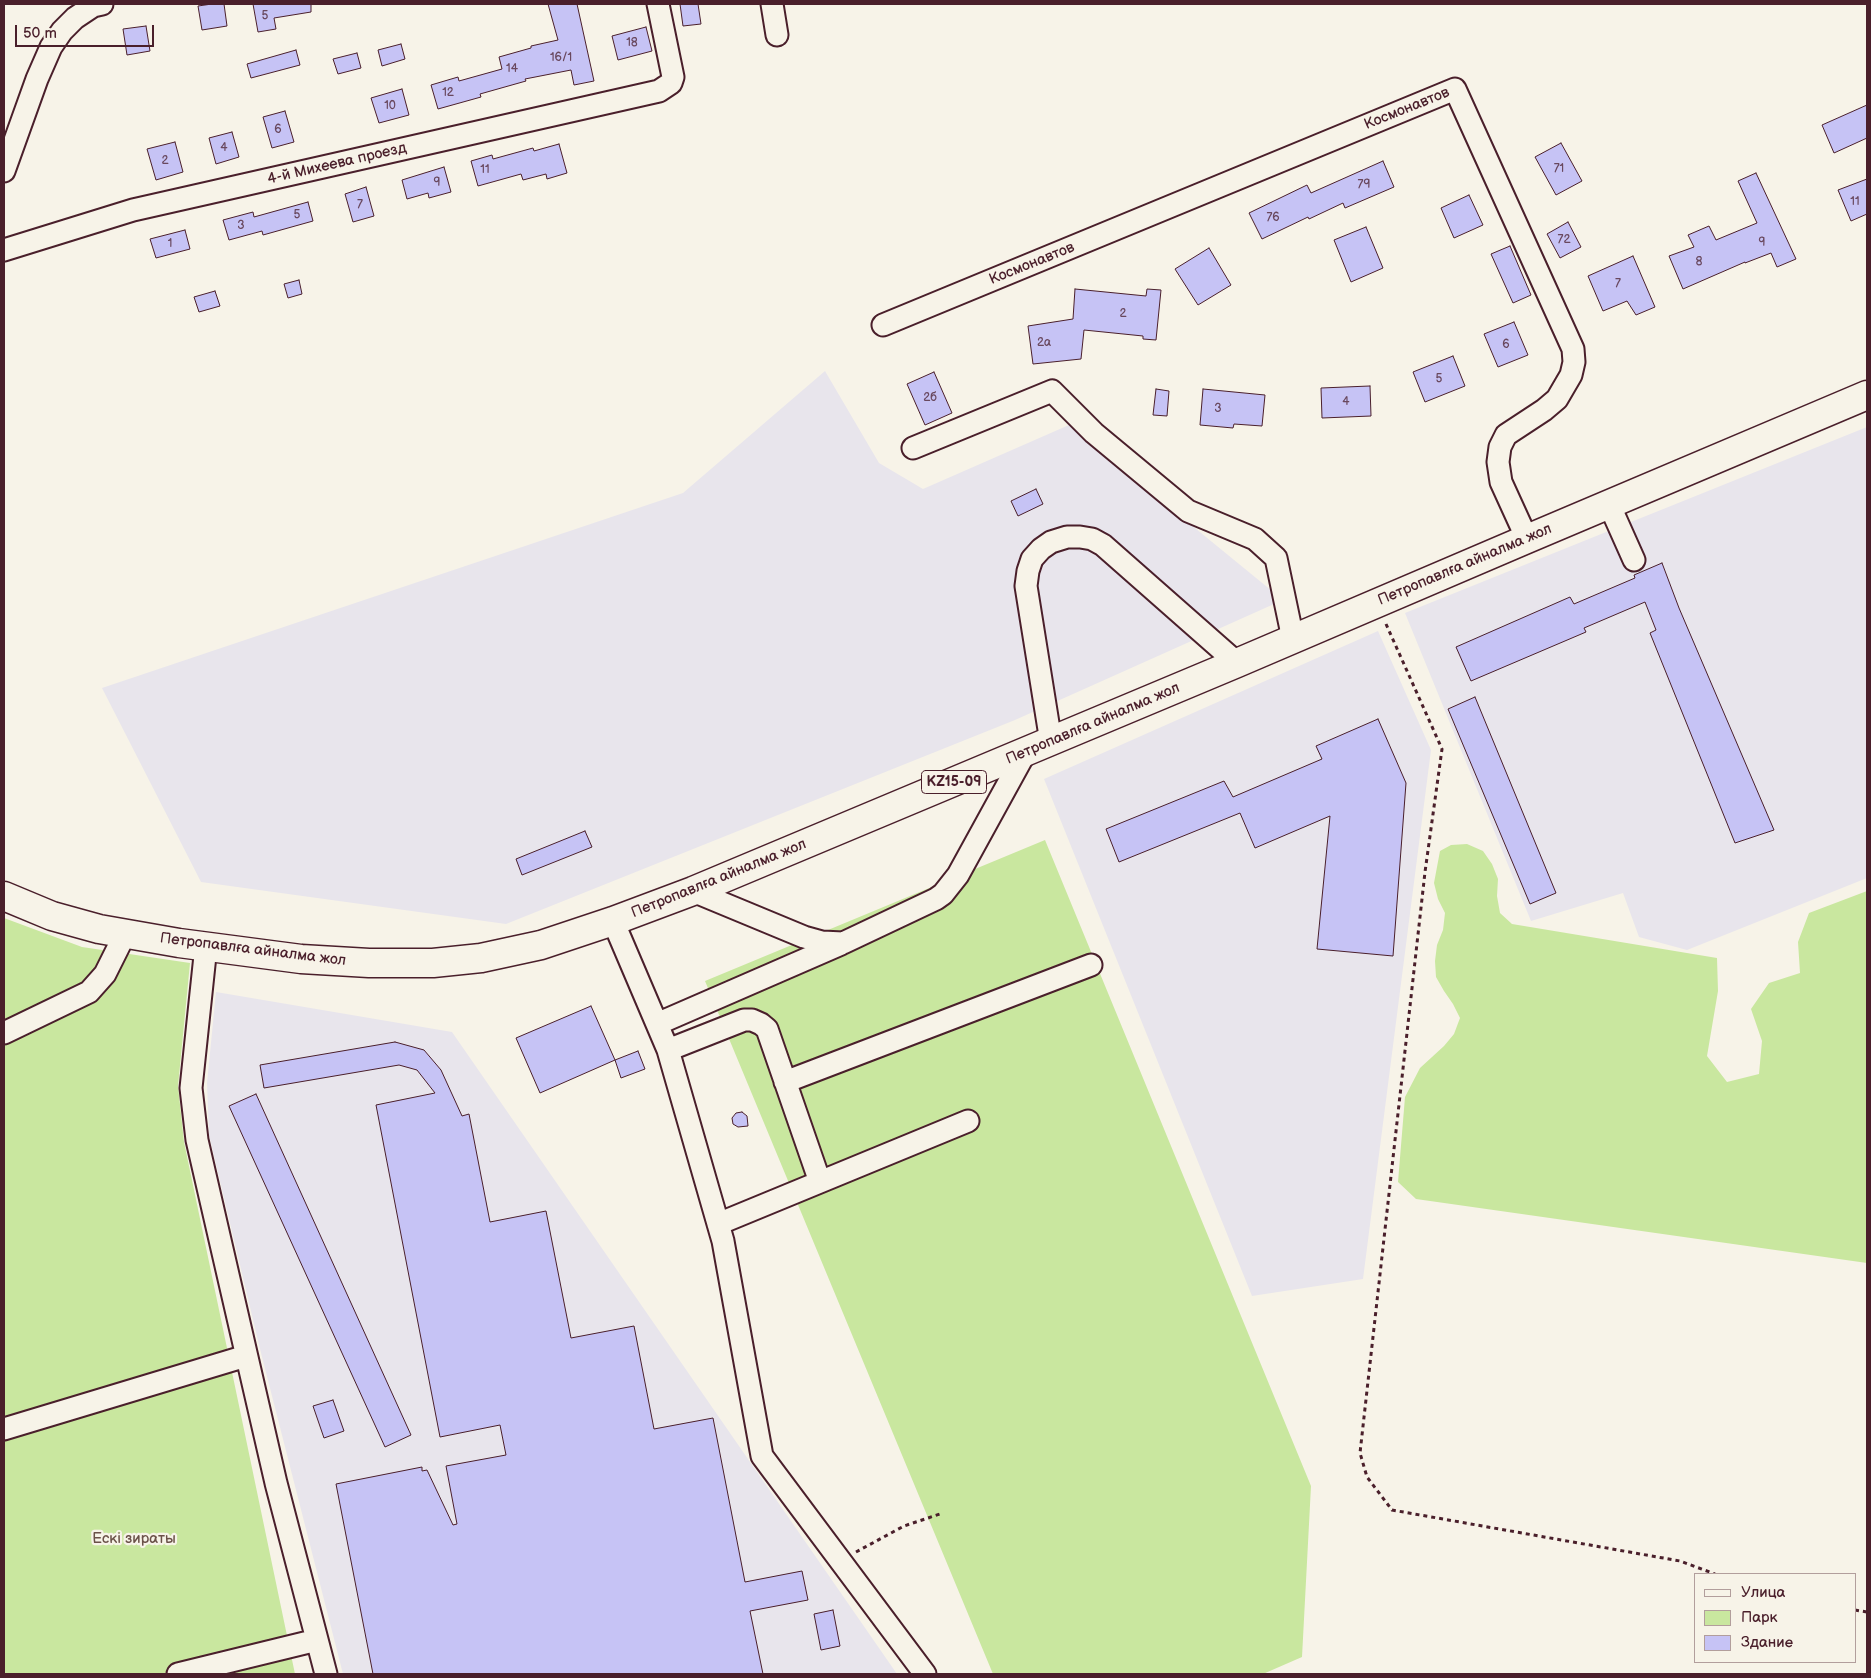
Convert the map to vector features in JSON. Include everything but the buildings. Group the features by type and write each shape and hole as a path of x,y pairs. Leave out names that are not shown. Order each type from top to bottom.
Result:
{"highway":[{"name":"Петропавлға айналма жол","path":"4,896 66,920 125,934 301,959 433,963 481,958 541,945 693,891 1051,742 1867,395"}],"street":[{"path":"4,171 51,46 68,24 96,4"},
{"name":"4-й Михеева проезд","path":"4,250 133,210 659,91 671,83 672,71 658,4"},
{"path":"772,4 778,35"},
{"name":"Космонавтов","path":"883,325 1456,89 1573,349 1574,362 1571,375 1557,399 1506,435 1500,447 1498,462 1500,482 1527,539"},
{"path":"913,448 1052,391 1094,434 1188,512 1254,539 1276,558 1293,639"},
{"path":"1609,504 1634,560"},
{"path":"1051,742 1026,586 1032,559 1051,542 1067,537 1080,537 1092,538 1103,544 1237,663"},
{"path":"657,1024 843,943 936,900 958,875 1025,752"},
{"path":"693,891 804,937 822,942 843,943"},
{"path":"613,921 668,1050 723,1241 762,1456 925,1674"},
{"path":"4,1033 90,992 105,974 125,934"},
{"path":"206,946 191,1088 197,1140 276,1483 326,1674"},
{"path":"785,1082 1091,965"},
{"path":"668,1050 744,1020 752,1020 767,1029 820,1182"},
{"path":"718,1224 968,1121"},
{"path":"4,1429 246,1356"},
{"path":"178,1674 317,1640"}],"path":[{"path":"1376,603 1442,749 1425,872 1360,1453 1367,1478 1392,1510 1680,1561 1712,1573"},
{"path":"840,1560 904,1526 940,1514"}],"shaded area":[{"path":"825,371 879,463 923,489 1069,425 1283,600 1015,720 506,924 201,882 102,688 683,493"},
{"path":"1867,427 1867,878 1687,950 1639,937 1623,893 1531,921 1405,613"},
{"path":"1378,631 1431,750 1363,1279 1252,1296 1044,779"},
{"path":"216,992 452,1032 897,1674 343,1674 260,1349 209,1135 207,1083"}],"green space":[{"path":"1045,840 1311,1486 1302,1657 1263,1674 993,1674 705,981"},
{"path":"1467,844 1483,851 1492,864 1498,879 1497,896 1500,913 1512,924 1717,958 1718,991 1707,1056 1727,1082 1759,1074 1762,1041 1751,1009 1769,983 1800,973 1798,942 1809,913 1867,891 1867,1263 1416,1199 1398,1182 1405,1097 1420,1068 1454,1034 1460,1018 1436,977 1437,945 1443,930 1445,913 1438,899 1434,883 1440,851 1451,845"},
{"name":"Ескі зираты","path":"4,918 82,947 190,963 178,1086 184,1142 295,1674 4,1674"}]}
